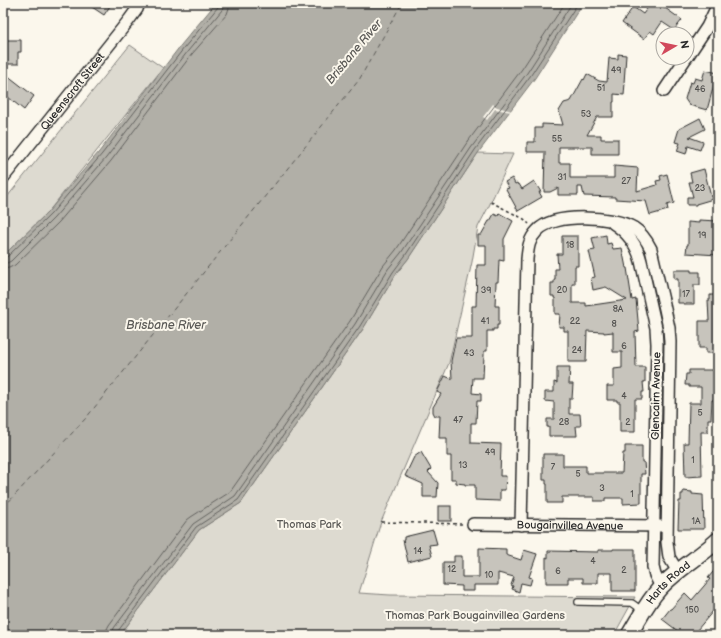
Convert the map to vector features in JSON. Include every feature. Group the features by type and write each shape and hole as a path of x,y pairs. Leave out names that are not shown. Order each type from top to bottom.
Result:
{"street":[{"name":"Queenscroft Street","path":"3,178 8,167 129,20 137,9 139,3"},
{"path":"695,45 707,27 718,4"},
{"path":"664,91 681,66"},
{"name":"Glencairn Avenue","path":"521,525 527,259 529,242 535,232 541,227 559,220 587,218 616,221 640,232 648,242 653,254 666,314 670,339 667,542 671,561 678,572"},
{"name":"Glencairn Avenue","path":"606,220 624,231 639,253 656,331 654,571 661,587"},
{"name":"Bougainvillea Avenue","path":"468,524 667,526"},
{"name":"Harts Road","path":"629,635 643,611 661,587 718,540"}],"lane":[{"path":"578,602 632,603 643,611"}],"path":[{"path":"491,202 524,218 532,228"},
{"path":"381,522 468,524"}],"green space":[{"path":"130,45 163,68 48,212 3,256 3,202"},
{"name":"Thomas Park","path":"478,153 513,154 478,227 472,262 449,363 381,522 359,593 390,595 635,597 614,635 120,635 199,530 241,503 363,329 396,274 408,259"}],"water":[{"name":"Brisbane River","path":"216,3 583,3 535,78 478,153 408,259 396,274 363,329 241,503 199,530 120,635 3,635 3,256 48,212 99,152 181,45"}],"pier":[{"path":"493,104 497,107 512,111 495,109 487,120 483,117"}],"building":[{"path":"86,3 112,3 104,15"},
{"path":"651,3 658,3 682,20 677,26 668,26 662,22 659,26 655,26 654,34 650,31 644,39 622,23 633,7 643,14"},
{"path":"6,40 21,40 21,52 18,52 18,64 6,64"},
{"path":"618,54 626,55 624,95 614,94 613,117 597,117 587,135 601,135 601,139 618,139 618,154 592,154 592,147 559,147 559,163 570,163 570,178 614,178 614,166 638,168 637,191 657,185 656,181 661,180 660,176 667,174 674,203 667,205 668,210 650,215 646,201 615,199 615,197 584,196 582,187 578,187 578,195 558,195 558,188 550,192 544,192 545,152 527,152 527,142 535,142 535,128 542,128 542,124 563,125 559,111 564,103 571,101 587,74 599,81 607,82 609,58 618,59"},
{"path":"705,70 718,73 718,82 715,81 707,110 689,105 685,99 690,82 693,83 695,78 702,80"},
{"path":"7,75 34,96 24,110 3,93 3,79"},
{"path":"700,118 705,129 689,137 703,142 700,150 688,146 686,154 677,151 680,143 675,142 679,129"},
{"path":"704,169 711,197 713,197 713,199 696,205 687,205 687,197 693,197 689,182 692,182 690,173"},
{"path":"512,178 515,184 519,184 522,189 534,181 541,192 539,192 542,197 518,211 506,189 509,188 505,182"},
{"path":"499,213 513,221 504,239 504,261 499,260 498,282 496,282 495,306 499,306 499,325 497,325 497,329 493,329 493,331 487,331 487,351 484,351 483,378 473,378 472,393 481,394 481,401 477,401 476,423 471,423 471,443 501,444 500,476 506,476 505,490 500,490 500,501 475,500 475,485 456,483 456,479 451,479 451,456 447,456 447,438 439,438 440,416 435,416 433,407 441,394 437,392 445,376 452,379 451,361 456,338 472,338 472,306 476,306 477,265 486,265 486,245 478,245 478,235 481,235 494,214 498,216"},
{"path":"699,220 718,221 718,255 686,253 688,245 688,222 699,223"},
{"path":"606,235 607,244 611,243 613,249 622,248 632,300 636,299 639,331 635,332 636,367 645,367 645,382 643,382 644,392 642,392 642,399 635,399 635,432 620,432 620,402 617,402 617,400 607,400 607,386 614,386 614,369 622,368 622,352 613,352 613,332 604,333 587,331 586,362 568,362 568,331 564,331 564,327 559,327 560,314 555,314 555,298 554,296 551,296 551,283 554,283 555,280 555,269 558,269 557,254 562,254 562,236 578,236 578,266 575,266 575,284 572,284 572,303 586,303 586,306 627,300 606,287 593,290 591,278 595,277 589,251 595,250 592,238"},
{"path":"674,270 691,270 691,272 700,272 700,285 694,285 694,304 678,303 678,279 674,279"},
{"path":"710,295 718,295 718,346 716,346 716,353 706,353 706,348 699,348 699,321 709,321 708,300 710,300"},
{"path":"557,367 570,367 569,384 573,384 572,399 569,399 569,414 580,414 581,426 576,426 577,436 549,436 547,419 554,419 554,402 545,401 545,392 554,392 554,382 557,383"},
{"path":"689,370 714,370 714,380 718,380 718,400 712,400 711,419 708,419 708,432 701,432 702,476 685,477 684,443 688,443 689,403 701,403 701,387 689,387 689,385 685,385 686,374 689,374"},
{"path":"625,446 642,446 642,462 644,462 645,474 641,474 641,503 623,504 623,498 605,498 605,501 594,501 594,497 562,497 562,503 547,503 547,484 546,480 543,480 543,454 563,454 563,466 586,466 586,473 622,473 623,453 625,453"},
{"path":"421,452 431,469 428,472 438,483 437,497 423,497 423,484 405,476 414,457"},
{"path":"683,491 703,495 704,529 678,529 679,501 681,501 681,494 683,494"},
{"path":"438,506 451,506 451,521 438,521"},
{"path":"433,530 437,544 429,545 432,556 408,562 403,540 404,537"},
{"path":"479,548 506,549 506,555 521,560 524,550 537,554 529,577 532,578 530,585 521,583 519,592 512,589 513,586 511,585 514,577 498,573 498,585 474,585 474,591 462,591 462,586 443,585 443,562 454,562 454,556 462,556 462,577 479,577"},
{"path":"635,549 635,591 612,591 612,573 598,573 598,583 583,583 583,578 568,578 568,583 546,583 546,557 548,558 548,551 598,552 598,550"},
{"path":"718,566 718,614 714,610 697,630 704,635 683,635 662,619 685,593 692,600 710,579 708,578"}],"ferry route":[{"path":"3,508 86,418 359,80 402,3"}],"park label":[{"name":"Thomas Park Bougainvillea Gardens","path":"475,615"}]}
